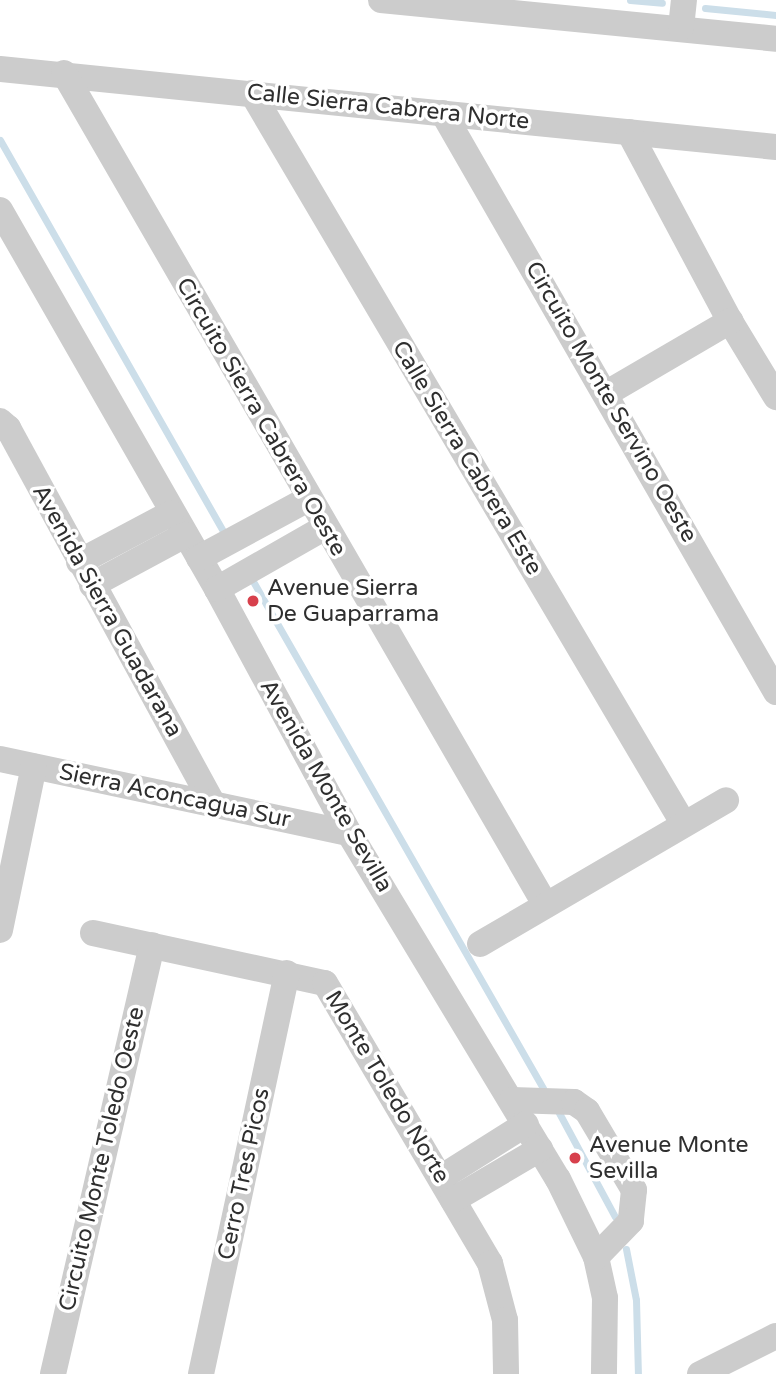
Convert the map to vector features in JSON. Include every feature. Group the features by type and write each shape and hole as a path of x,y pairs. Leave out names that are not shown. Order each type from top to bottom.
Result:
{"street":[{"path":"380,0 776,39"},
{"path":"681,29 684,0"},
{"name":"Calle Sierra Cabrera Norte","path":"0,69 64,73 776,147"},
{"name":"Circuito Sierra Cabrera Oeste","path":"64,73 324,528 545,904"},
{"name":"Calle Sierra Cabrera Este","path":"252,93 683,823"},
{"name":"Circuito Monte Servino Oeste","path":"443,113 607,393 776,692"},
{"path":"629,132 730,321 776,397"},
{"name":"Avenida Monte Sevilla","path":"0,210 217,589 349,833 540,1149 596,1257 606,1298 604,1374"},
{"path":"607,393 730,321"},
{"name":"Avenida Sierra Guadarana","path":"0,421 8,428 212,802"},
{"path":"199,558 308,499"},
{"path":"79,562 178,524"},
{"path":"92,585 178,524"},
{"path":"217,589 324,528"},
{"name":"Sierra Aconcagua Sur","path":"0,759 349,833"},
{"path":"1,919 34,766"},
{"path":"480,944 726,800"},
{"name":"Monte Toledo Norte","path":"93,933 325,983 490,1263 505,1320 506,1374"},
{"name":"Circuito Monte Toledo Oeste","path":"53,1374 152,945"},
{"name":"Cerro Tres Picos","path":"201,1374 287,973"},
{"path":"512,1100 574,1102 587,1111 634,1190 631,1221 596,1257"},
{"path":"447,1189 526,1124"},
{"path":"447,1189 540,1149"},
{"path":"700,1374 733,1366 776,1336"}],"waterway":[{"path":"630,0 662,3"},
{"path":"705,8 776,15"},
{"path":"0,140 225,535"},
{"path":"254,583 543,1088"},
{"path":"558,1111 615,1217"},
{"path":"626,1249 636,1300 638,1374"}],"place":[{"name":"Avenue Sierra De Guaparrama","path":"253,601"},
{"name":"Avenue Monte Sevilla","path":"575,1158"}]}
